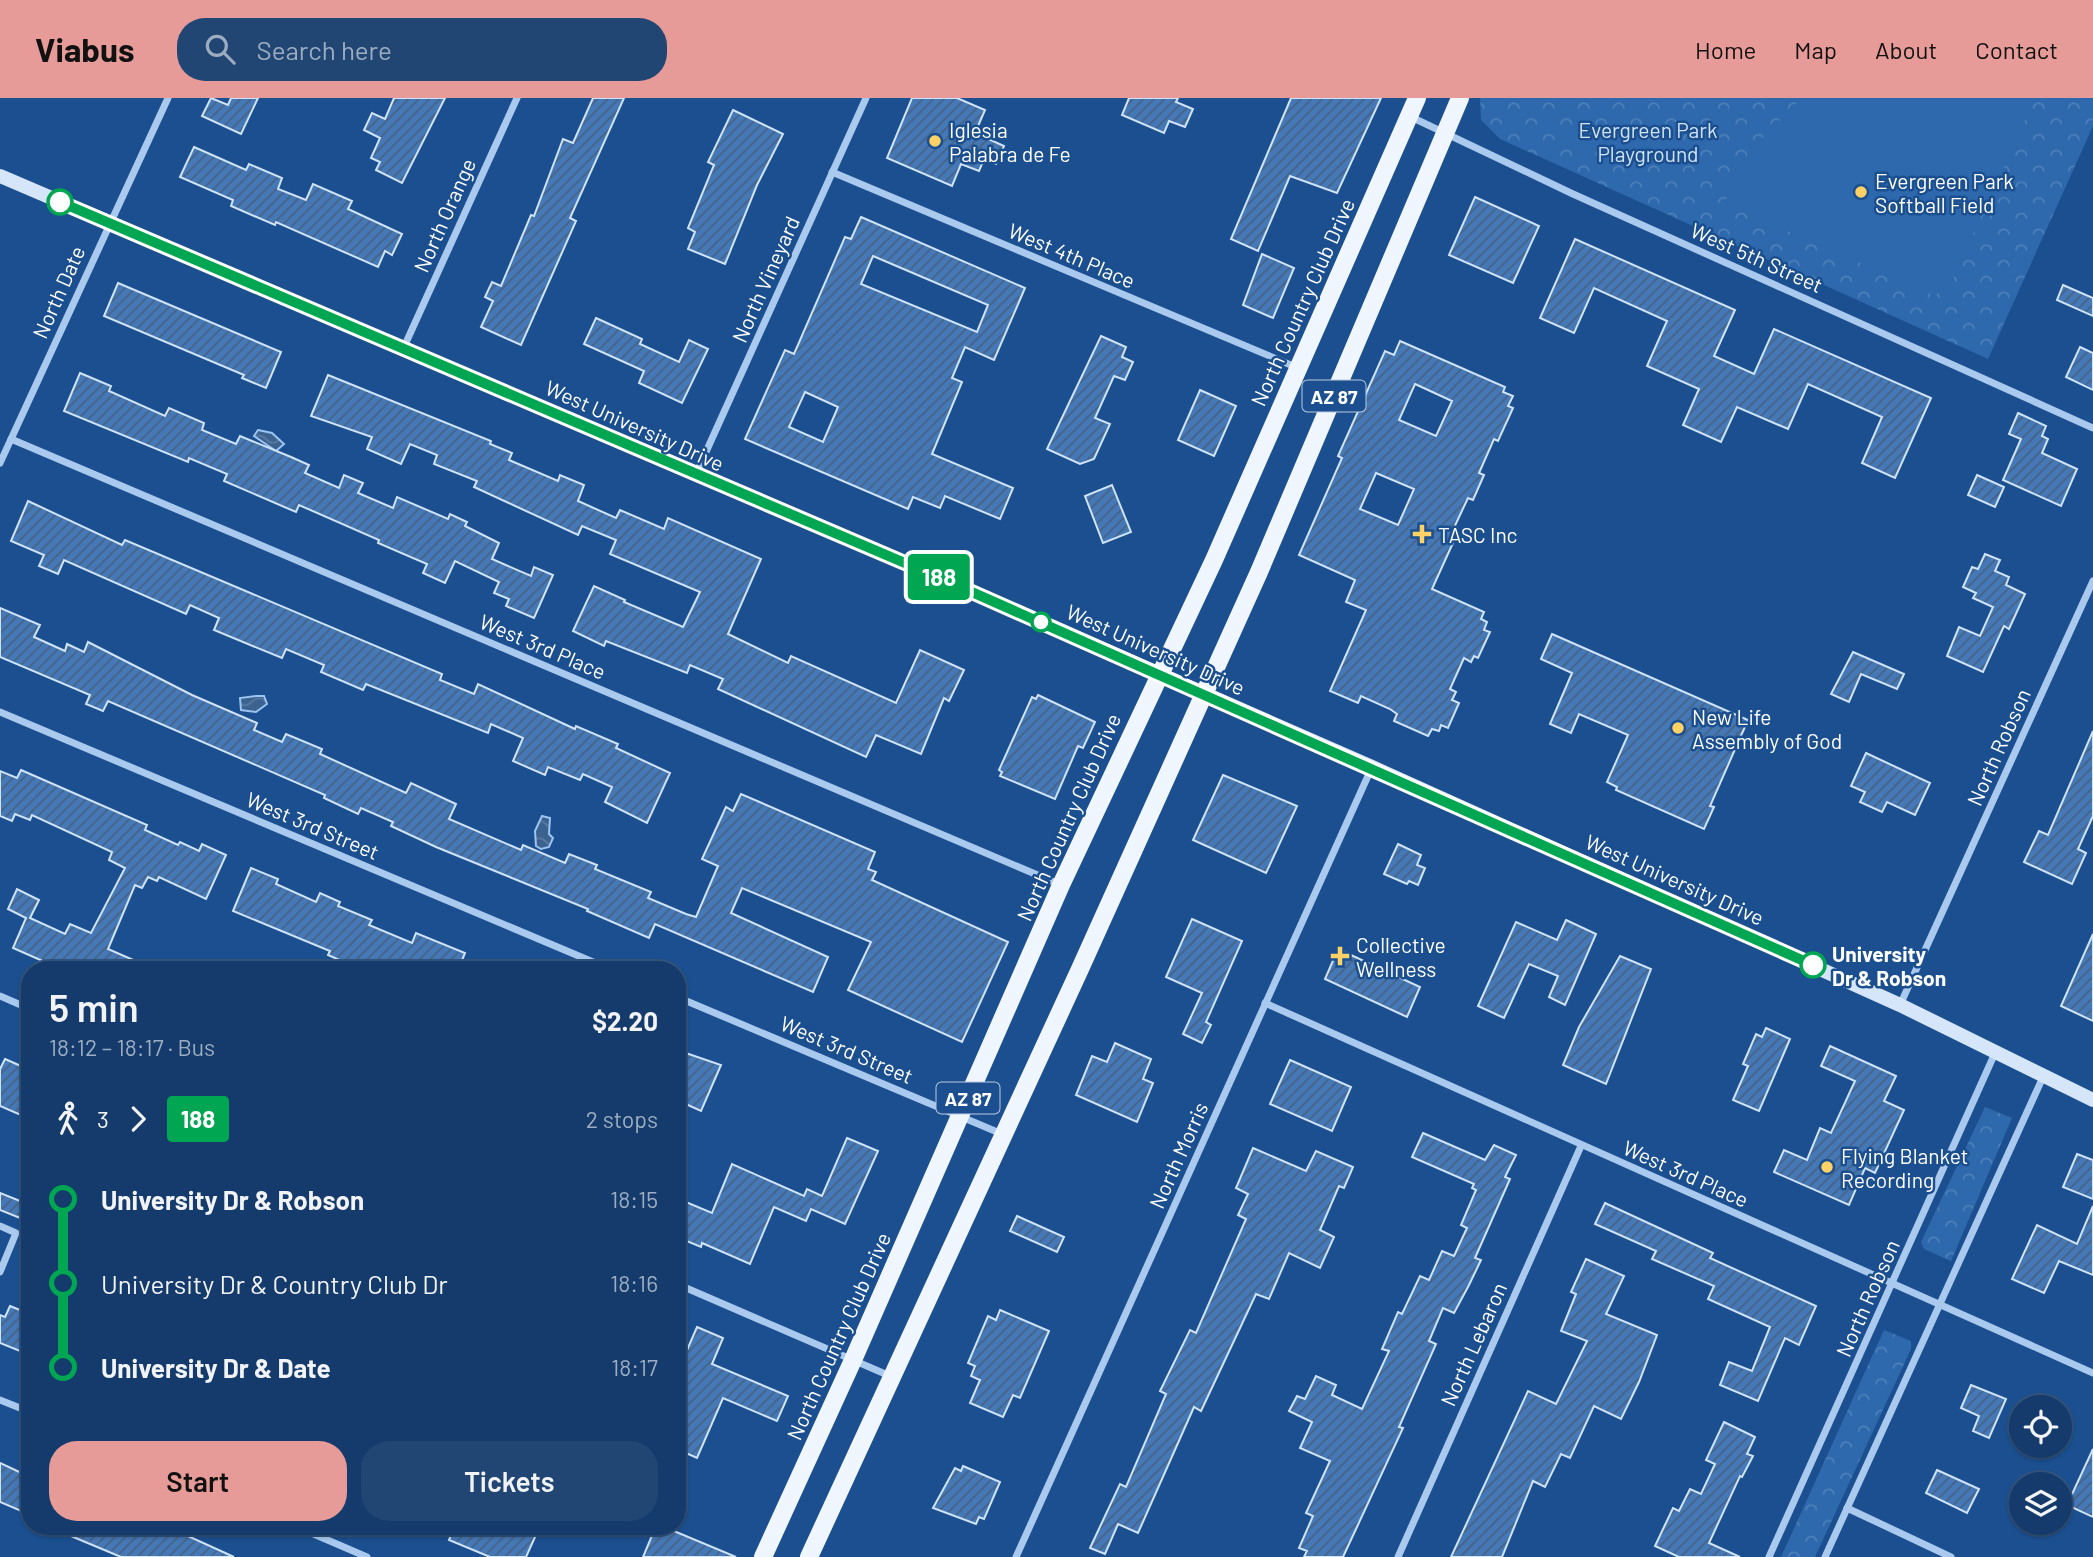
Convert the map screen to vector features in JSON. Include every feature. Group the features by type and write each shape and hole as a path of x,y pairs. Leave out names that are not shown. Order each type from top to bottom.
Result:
{"main road":[{"name":"North Country Club Drive","path":"769,1555 1061,885 1140,711 1161,674 1299,369 1417,98"},
{"name":"AZ 87","path":"809,1557 1080,969 1285,513 1460,98"},
{"name":"West University Drive","path":"0,176 404,347 1372,767 1900,1005 2093,1100"}],"street":[{"name":"North Date","path":"0,463 168,98"},
{"name":"North Orange","path":"404,347 517,98"},
{"name":"North Vineyard","path":"695,475 866,98"},
{"name":"West 5th Street","path":"1409,116 1573,194 2093,428"},
{"name":"West 4th Place","path":"832,172 1299,369"},
{"name":"West 3rd Place","path":"11,439 1061,885"},
{"name":"North Robson","path":"1900,1005 2093,581"},
{"name":"West 3rd Street","path":"0,712 591,961"},
{"name":"North Morris","path":"1016,1557 1372,767"},
{"path":"0,996 21,1005"},
{"name":"West 3rd Street","path":"686,1001 1002,1134"},
{"name":"West 3rd Place","path":"1265,1003 2093,1373"},
{"name":"North Robson","path":"1769,1557 1995,1053"},
{"path":"1825,1557 2043,1077"},
{"name":"North Lebaron","path":"1398,1557 1581,1146"},
{"path":"0,1226 16,1233 0,1272"},
{"path":"686,1288 891,1376"},
{"path":"0,1400 21,1408"},
{"path":"1847,1508 1951,1557"},
{"path":"316,1535 367,1557"}],"green space":[{"name":"Evergreen Park Playground","path":"1480,98 2093,98 2093,126 1988,359 1500,139 1481,120"},
{"name":"Evergreen Park Softball Field","path":"1802,98 2035,98 1948,290 1933,295 1724,203 1763,137"},
{"path":"1985,1107 2012,1118 1951,1261 1924,1249 1921,1242"},
{"path":"1884,1330 1911,1341 1911,1349 1815,1557 1781,1557"}],"water":[{"path":"258,430 272,433 284,444 276,451 254,436"},
{"path":"264,696 267,704 256,712 241,710 240,698"},
{"path":"542,816 550,818 549,834 553,838 549,847 541,849 536,846 535,831"}],"building":[{"path":"211,98 228,105 231,98 258,98 241,134 202,116"},
{"path":"394,98 445,98 402,183 376,170 380,162 371,158 380,138 364,130 372,113 385,119"},
{"path":"593,98 624,98 570,218 576,221 521,345 481,327 493,301 485,297 492,282 501,286 531,215 534,216 563,139 573,143"},
{"name":"Iglesia Palabra de Fe","path":"912,98 957,98 985,110 975,133 1004,146 996,164 984,159 979,171 961,164 952,186 887,158"},
{"path":"1129,98 1178,98 1176,102 1193,109 1185,127 1169,121 1164,133 1122,115"},
{"path":"1291,98 1381,98 1337,193 1290,176 1258,251 1231,239"},
{"path":"733,110 783,134 757,185 725,264 688,249 695,232 688,228 714,165 708,162"},
{"path":"194,147 246,170 249,164 282,178 278,189 306,200 313,184 352,201 348,209 402,234 392,255 385,251 378,267 276,222 275,225 231,206 233,200 180,177"},
{"path":"1475,197 1539,226 1513,283 1449,255"},
{"path":"861,217 1025,288 994,360 965,347 952,378 962,382 932,454 1013,488 1000,519 945,496 940,508 913,497 908,509 745,439 785,350 794,354 845,237 851,239","holes":["873,256 988,305 977,332 861,284","805,392 838,407 823,442 789,427"]},
{"path":"1575,239 1735,310 1714,356 1754,374 1774,329 1931,398 1895,478 1862,463 1882,417 1808,384 1788,429 1737,407 1721,442 1683,425 1699,389 1647,366 1667,321 1594,288 1574,333 1540,318"},
{"path":"1262,254 1294,268 1273,318 1243,305"},
{"path":"118,283 281,352 266,388 242,378 244,375 104,316"},
{"path":"2063,285 2093,298 2093,316 2057,300"},
{"path":"596,318 642,339 640,344 679,362 689,340 708,349 682,403 639,383 644,371 584,344"},
{"path":"1101,336 1126,347 1122,357 1133,362 1125,380 1114,376 1095,418 1110,424 1094,459 1080,464 1047,449"},
{"path":"1400,341 1505,387 1503,392 1513,396 1508,406 1513,408 1498,441 1494,439 1479,473 1484,475 1473,500 1468,498 1452,532 1457,534 1432,589 1484,612 1481,619 1487,622 1484,630 1490,632 1478,658 1474,656 1471,662 1464,658 1450,689 1456,692 1452,700 1459,703 1448,728 1441,725 1439,731 1432,729 1428,736 1394,721 1397,714 1390,709 1361,696 1358,703 1330,691 1366,610 1346,602 1355,580 1299,555 1342,458 1338,456 1385,351 1394,355","holes":["1415,384 1452,401 1436,436 1399,420","1376,473 1414,489 1398,525 1360,509"]},
{"path":"2080,347 2093,353 2093,390 2066,377"},
{"path":"80,373 111,386 109,391 165,416 169,408 204,423 202,430 236,444 240,436 291,457 309,465 305,473 339,488 344,475 363,483 358,493 393,508 397,497 448,519 450,514 467,522 465,526 499,543 492,559 531,576 534,567 553,575 534,618 506,606 509,599 494,593 499,582 455,561 445,583 423,573 427,564 378,543 379,540 299,505 296,512 224,481 227,474 189,458 188,462 64,411"},
{"path":"328,375 491,441 490,444 512,453 509,460 558,481 560,475 584,485 578,501 616,518 620,510 664,529 668,518 761,559 728,634 788,663 791,656 896,703 920,650 964,670 949,701 944,698 921,754 876,735 866,757 718,689 723,679 690,665 687,673 606,641 604,646 573,631 594,586 683,627 700,592 610,554 616,540 582,526 578,535 474,487 477,481 434,464 437,455 410,444 401,464 367,449 372,437 311,416"},
{"path":"1200,390 1236,406 1214,456 1178,440"},
{"path":"2018,413 2046,426 2042,436 2048,439 2042,453 2077,469 2061,506 2003,480 2021,439 2009,434"},
{"path":"1977,475 2004,487 1995,507 1968,495"},
{"path":"1112,485 1131,532 1103,543 1085,496"},
{"path":"28,501 122,545 125,540 442,674 440,680 474,694 478,684 575,729 576,726 618,744 616,748 670,773 647,823 605,802 612,787 583,774 580,780 548,767 545,775 513,761 523,738 491,724 488,733 366,684 363,690 321,672 324,665 286,649 282,658 214,630 219,618 190,605 186,614 64,560 58,574 39,566 44,555 11,541"},
{"path":"1985,554 2000,560 1995,571 2009,577 2006,585 2025,594 2009,629 2004,626 1983,672 1947,656 1959,627 1980,636 1993,607 1973,598 1976,593 1963,587 1972,567 1978,569"},
{"path":"0,608 40,625 34,637 65,651 67,644 84,652 88,642 192,695 257,723 254,730 282,742 286,734 322,749 320,754 406,793 411,783 456,804 449,819 521,850 523,845 565,863 569,854 597,865 595,869 651,892 648,898 686,914 696,917 718,866 702,859 726,807 733,811 741,794 875,852 868,869 876,872 872,880 1008,942 962,1042 848,990 871,942 742,888 731,913 828,957 813,992 655,924 649,938 587,911 588,909 436,847 391,826 393,822 361,808 358,814 324,798 325,795 108,701 103,711 86,704 90,695 0,657"},
{"name":"New Life Assembly of God","path":"1552,634 1748,720 1710,806 1714,807 1704,829 1616,790 1617,787 1607,782 1628,735 1579,714 1571,733 1550,724 1572,673 1541,659"},
{"path":"1853,652 1904,674 1897,689 1861,674 1849,702 1831,694"},
{"path":"1038,695 1095,722 1083,748 1078,746 1055,799 1000,776 1002,772 999,770 1032,697 1036,699"},
{"path":"2093,731 2093,816 2078,849 2086,853 2072,884 2024,862 2039,831 2048,835"},
{"path":"1866,753 1930,783 1915,815 1887,802 1882,812 1860,802 1865,792 1851,786"},
{"path":"21,770 147,825 145,830 178,845 180,842 199,851 202,844 226,855 206,899 159,877 157,881 148,877 142,888 135,885 108,949 135,961 43,961 13,948 26,918 8,909 17,889 39,900 30,918 65,934 70,924 91,933 125,868 109,860 112,852 32,815 30,820 15,814 12,821 0,816 0,771 17,778"},
{"path":"1223,775 1297,806 1266,873 1193,840"},
{"path":"1398,844 1421,855 1417,865 1425,868 1418,885 1409,881 1407,884 1384,874"},
{"path":"251,868 278,879 276,884 316,902 320,893 340,902 338,906 372,920 369,925 412,943 416,933 465,953 462,961 342,961 328,955 330,951 233,911"},
{"path":"1192,919 1242,941 1206,1022 1211,1025 1202,1043 1183,1034 1202,993 1166,977"},
{"path":"1566,920 1596,934 1565,1005 1549,997 1558,976 1529,964 1504,1018 1478,1006 1516,922 1557,940"},
{"path":"2093,934 2093,1021 2061,1006"},
{"path":"1338,949 1420,987 1407,1017 1325,979"},
{"path":"1620,956 1651,969 1606,1084 1563,1065 1579,1027"},
{"path":"1766,1028 1790,1039 1759,1111 1733,1100 1748,1066 1743,1064 1756,1034 1762,1037"},
{"path":"1115,1043 1151,1059 1143,1079 1153,1083 1137,1122 1076,1095 1092,1056 1107,1062"},
{"path":"1830,1046 1896,1076 1884,1101 1904,1110 1875,1173 1865,1168 1849,1205 1774,1172 1784,1150 1807,1160 1820,1128 1831,1133 1855,1081 1821,1066"},
{"path":"686,1053 721,1065 701,1111 686,1104"},
{"path":"5,1059 21,1066 21,1115 0,1106 0,1069"},
{"path":"1290,1060 1351,1087 1332,1131 1270,1104"},
{"path":"1423,1133 1485,1160 1494,1145 1516,1155 1505,1177 1510,1179 1475,1258 1481,1260 1469,1285 1454,1313 1443,1308 1429,1341 1436,1344 1399,1427 1403,1428 1343,1557 1304,1557 1307,1551 1299,1548 1313,1516 1306,1513 1330,1461 1300,1448 1312,1422 1289,1411 1297,1396 1305,1399 1316,1376 1336,1385 1332,1395 1362,1409 1389,1351 1382,1349 1398,1312 1402,1314 1420,1276 1429,1280 1442,1251 1454,1256 1467,1228 1461,1225 1476,1190 1472,1188 1474,1184 1412,1157"},
{"path":"847,1138 878,1151 845,1224 811,1209 806,1221 774,1207 750,1264 702,1243 701,1247 686,1241 686,1202 712,1213 732,1164 804,1196 807,1189 822,1196"},
{"path":"1253,1148 1306,1171 1316,1151 1353,1167 1344,1188 1339,1186 1320,1230 1334,1237 1320,1268 1289,1253 1269,1299 1256,1294 1201,1411 1194,1407 1138,1533 1118,1524 1105,1554 1090,1548 1120,1484 1126,1487 1166,1394 1160,1391 1190,1330 1196,1333 1246,1219 1238,1215 1248,1194 1236,1188"},
{"path":"2077,1154 2093,1160 2093,1199 2063,1187"},
{"path":"0,1193 21,1201 21,1218 0,1210"},
{"path":"1605,1203 1713,1253 1710,1258 1816,1306 1799,1345 1785,1338 1758,1401 1720,1385 1729,1362 1752,1371 1770,1327 1708,1299 1714,1286 1652,1259 1656,1251 1595,1224"},
{"path":"2093,1206 2093,1275 2059,1261 2044,1293 2012,1279 2037,1225 2077,1244"},
{"path":"1017,1216 1064,1237 1057,1252 1010,1231"},
{"path":"1586,1259 1624,1276 1606,1314 1657,1335 1639,1382 1621,1419 1594,1406 1570,1458 1561,1454 1545,1487 1533,1481 1502,1557 1451,1557 1528,1391 1556,1404 1587,1341 1561,1331 1576,1294 1571,1292"},
{"path":"10,1306 21,1310 21,1351 0,1343 0,1315 5,1317"},
{"path":"1000,1310 1049,1331 1020,1398 1013,1395 1003,1417 970,1403 980,1380 971,1376 975,1366 968,1363 988,1316 996,1320"},
{"path":"697,1327 723,1338 712,1364 788,1396 777,1421 723,1398 697,1458 686,1453 686,1352"},
{"path":"1971,1385 2006,1399 1989,1438 1973,1431 1979,1416 1961,1408"},
{"path":"1724,1422 1755,1437 1747,1454 1753,1456 1742,1477 1740,1476 1709,1543 1740,1557 1679,1557 1655,1546 1673,1508 1679,1511 1690,1489 1701,1494 1715,1464 1706,1460"},
{"path":"2093,1449 2093,1517 2072,1507 2072,1494"},
{"path":"0,1463 21,1473 21,1511 0,1502"},
{"path":"963,1466 1000,1482 984,1519 979,1517 976,1524 933,1508 955,1468 961,1471"},
{"path":"1937,1470 1979,1489 1967,1513 1926,1493"},
{"path":"68,1535 186,1535 234,1557 121,1557"},
{"path":"451,1535 536,1535 526,1557 490,1557 449,1540"},
{"path":"652,1535 683,1535 736,1557 643,1557"}],"bus line":[{"name":"188","path":"60,202 947,581 1390,775 1813,965"}],"place":[{"name":"Iglesia Palabra de Fe","path":"935,141"},
{"name":"Evergreen Park Softball Field","path":"1861,192"},
{"name":"TASC Inc","path":"1422,534"},
{"name":"New Life Assembly of God","path":"1678,728"},
{"name":"Collective Wellness","path":"1340,956"},
{"name":"University Dr & Robson","path":"1813,965"},
{"name":"Flying Blanket Recording","path":"1827,1167"}]}
